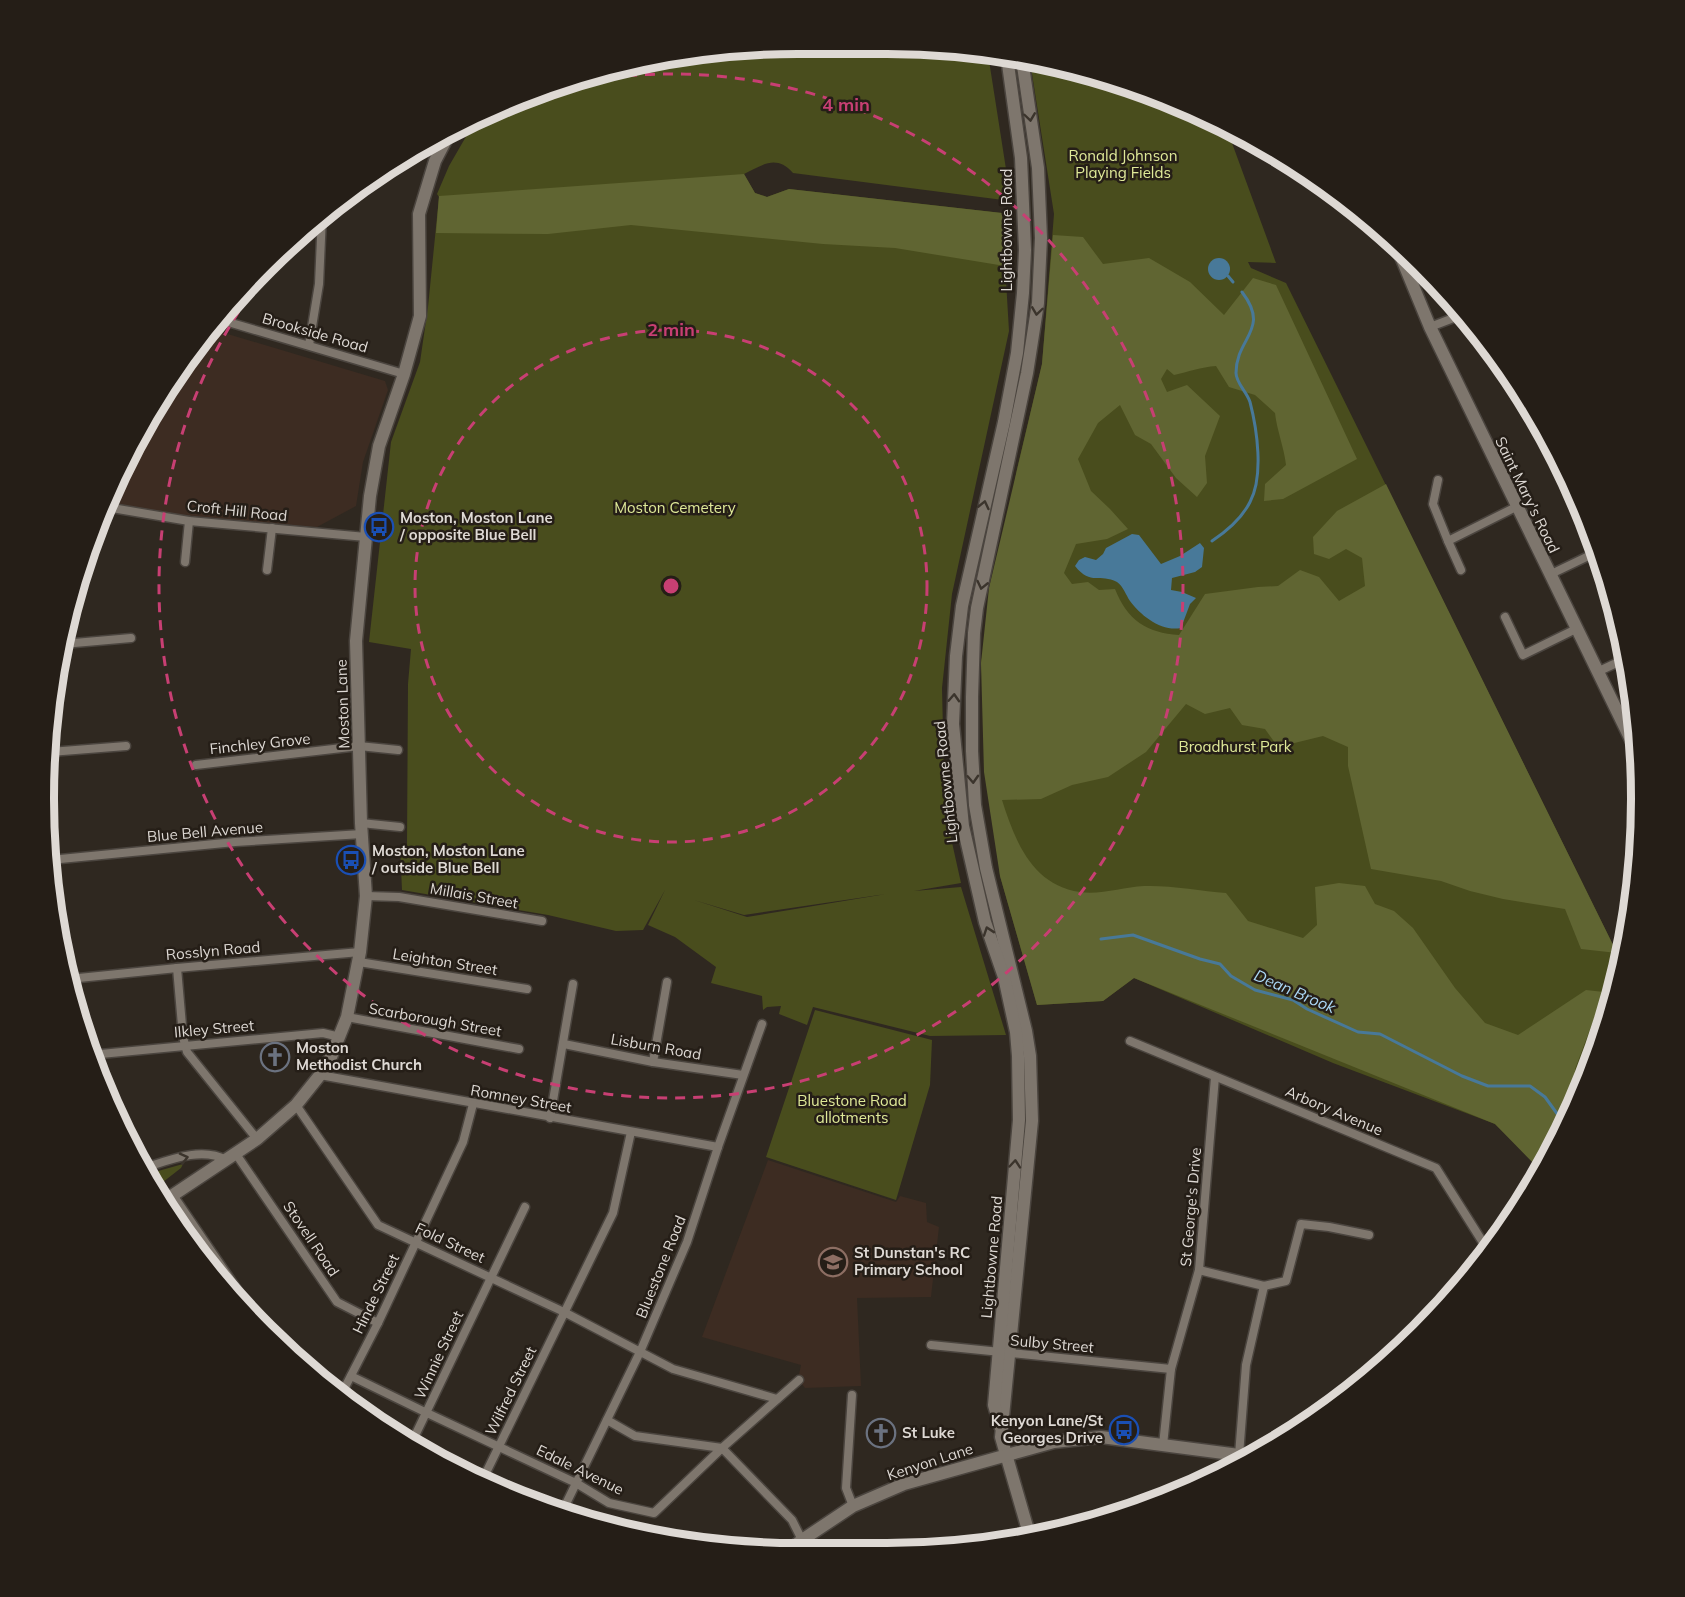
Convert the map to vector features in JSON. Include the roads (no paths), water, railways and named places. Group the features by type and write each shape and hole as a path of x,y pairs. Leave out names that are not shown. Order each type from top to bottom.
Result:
{"main road":[{"name":"Lightbowne Road","path":"1009,64 1021,158 1025,250 1023,293 1013,376 962,606 956,656 953,724 963,826 985,922 1004,977 1016,1032 1019,1120 1002,1430 1005,1454 1028,1530"},
{"name":"Lightbowne Road","path":"1005,1353 1032,1121 1030,1056 1026,1031 986,868 975,805 972,708 977,608 1025,384 1038,303 1041,238 1038,168 1023,67"},
{"name":"Moston Lane","path":"170,1197 257,1139 296,1105 320,1075 340,1037 347,1017 359,957 366,896 356,641 366,537 379,446 404,374 420,316 419,214 435,160 443,145"},
{"name":"Saint Mary's Road","path":"1404,264 1430,327 1516,507 1627,731"},
{"name":"Kenyon Lane","path":"798,1543 853,1506 904,1484 1054,1442 1101,1437 1237,1455"}],"street":[{"path":"309,345 319,284 321,228"},
{"path":"1430,327 1454,318"},
{"name":"Brookside Road","path":"228,322 404,374"},
{"path":"1438,480 1432,504 1461,570"},
{"path":"1448,541 1516,507"},
{"name":"Croft Hill Road","path":"113,508 189,521 366,537"},
{"path":"185,562 189,521"},
{"path":"267,570 272,528"},
{"path":"1549,575 1590,555"},
{"path":"1505,617 1523,655 1576,629"},
{"path":"70,643 130,639"},
{"path":"1597,672 1618,661"},
{"path":"56,751 126,746"},
{"name":"Finchley Grove","path":"196,765 359,746 398,750"},
{"name":"Blue Bell Avenue","path":"57,859 362,828 400,827"},
{"name":"Millais Street","path":"366,896 399,897 542,921"},
{"name":"Rosslyn Road","path":"76,978 177,968 359,957"},
{"name":"Leighton Street","path":"359,957 527,989"},
{"path":"177,968 187,1052 257,1139"},
{"path":"653,1062 667,981"},
{"path":"550,1118 573,984"},
{"name":"Scarborough Street","path":"347,1017 519,1049"},
{"name":"Bluestone Road","path":"565,1505 640,1352 687,1242 762,1024"},
{"name":"Ilkley Street","path":"100,1054 323,1033 340,1037"},
{"name":"Arbory Avenue","path":"1130,1041 1436,1168 1483,1243"},
{"name":"Lisburn Road","path":"564,1044 653,1062 743,1075"},
{"name":"Romney Street","path":"320,1075 718,1147"},
{"name":"St George's Drive","path":"1163,1445 1171,1369 1199,1270 1215,1077"},
{"name":"Hinde Street","path":"344,1389 378,1323 463,1142 473,1104"},
{"name":"Fold Street","path":"296,1105 378,1225 564,1312 673,1369 777,1399"},
{"name":"Wilfred Street","path":"486,1473 613,1213 631,1132"},
{"path":"151,1166 201,1153 231,1157"},
{"path":"206,1154 210,1170"},
{"name":"Stovell Road","path":"231,1157 337,1302 378,1323"},
{"name":"Winnie Street","path":"415,1436 525,1207"},
{"path":"1199,1270 1264,1287 1286,1281 1302,1224 1369,1235"},
{"path":"1239,1454 1246,1365 1264,1287"},
{"name":"Sulby Street","path":"931,1346 1171,1369"},
{"name":"Edale Avenue","path":"351,1376 576,1483 609,1503 654,1513 722,1448 800,1380"},
{"path":"852,1395 846,1488 853,1506"},
{"path":"607,1420 635,1436 722,1448 792,1520 802,1540"}],"water":[{"path":"1219,258 1227,261 1230,269 1227,277 1219,280 1211,277 1208,269 1211,261"},
{"path":"1132,534 1139,535 1161,564 1180,556 1200,543 1204,548 1202,567 1195,572 1172,578 1171,590 1196,598 1190,604 1181,628 1167,628 1152,622 1135,607 1117,582 1086,576 1075,566 1085,557 1096,560 1106,548"}],"waterway":[{"path":"1228,276 1233,282"},
{"path":"1212,541 1243,513 1250,502 1257,479 1258,452 1253,413 1249,398 1236,373 1237,361 1253,325 1250,305 1242,292"},
{"name":"Dean Brook","path":"1101,939 1133,935 1220,964 1231,976 1255,990 1293,1000 1307,1009 1358,1032 1380,1034 1462,1076 1488,1086 1530,1086 1545,1097 1559,1116"}],"place":[{"name":"Moston, Moston Lane / opposite Blue Bell","path":"379,527"},
{"name":"Moston, Moston Lane / outside Blue Bell","path":"351,860"},
{"name":"Moston Methodist Church","path":"275,1057"},
{"name":"St Dunstan's RC Primary School","path":"833,1262"},
{"name":"Kenyon Lane/St Georges Drive","path":"1124,1430"},
{"name":"St Luke","path":"881,1433"}],"park label":[{"name":"Ronald Johnson Playing Fields","path":"1123,164"},
{"name":"Moston Cemetery","path":"675,508"},
{"name":"Broadhurst Park","path":"1235,747"},
{"name":"Bluestone Road allotments","path":"852,1110"}]}
